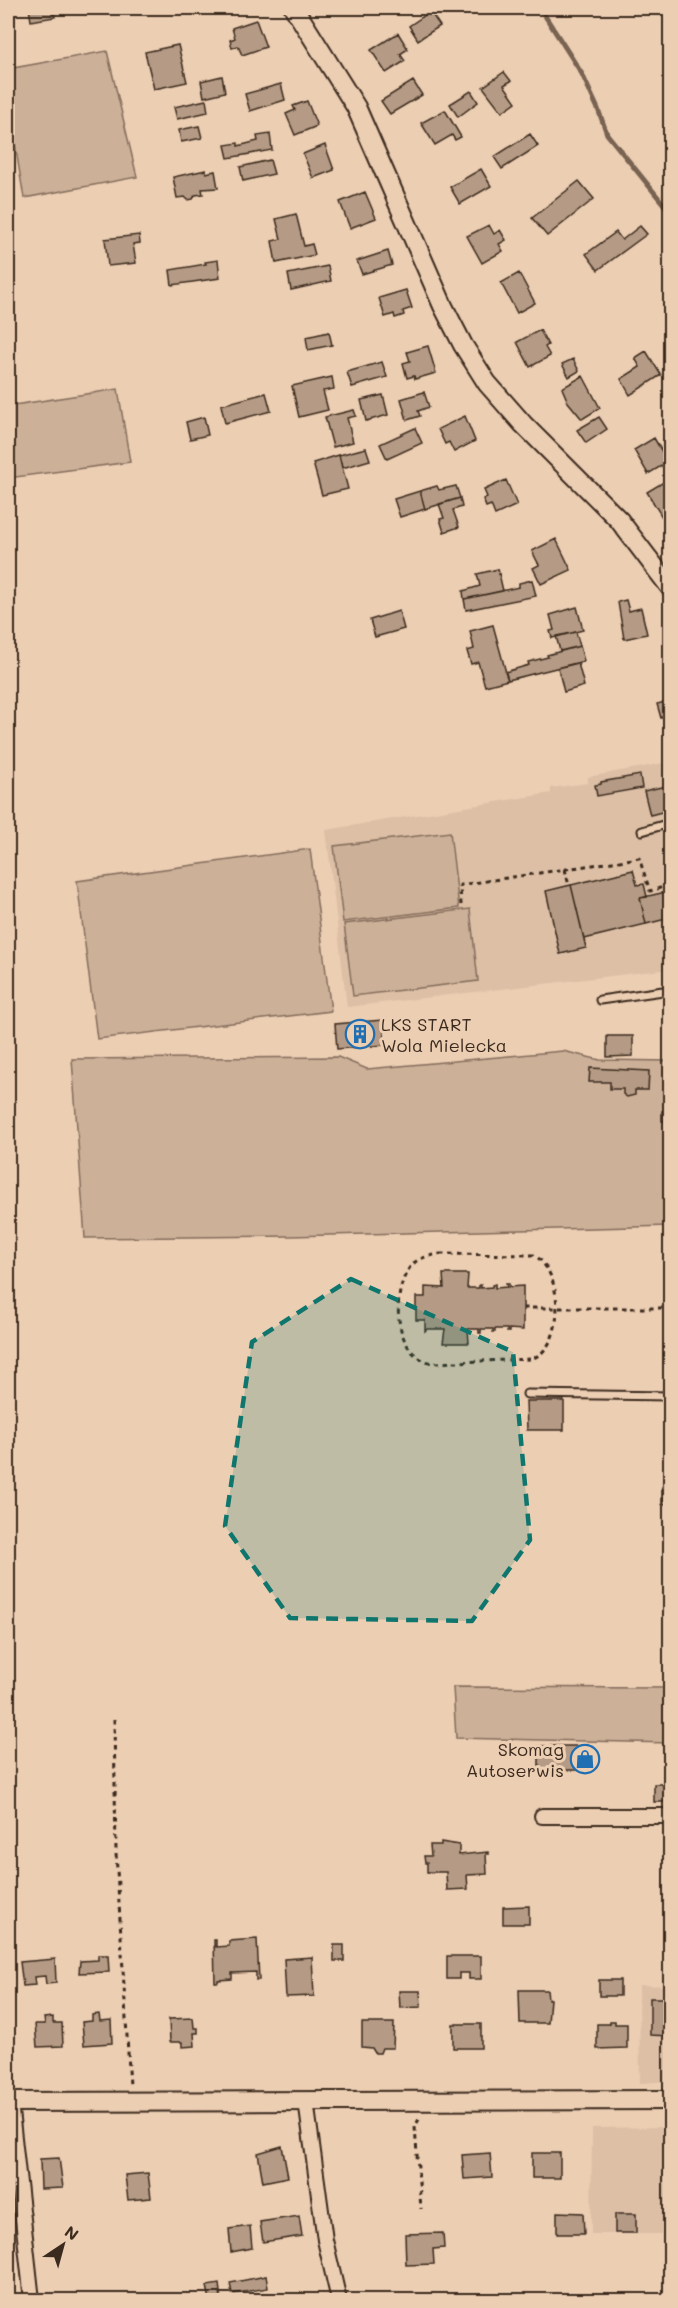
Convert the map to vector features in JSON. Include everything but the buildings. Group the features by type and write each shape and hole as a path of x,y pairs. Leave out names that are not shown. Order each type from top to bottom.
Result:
{"street":[{"path":"294,8 356,107 444,306 463,345 487,384 523,424 619,520 670,587"},
{"path":"542,1816 670,1816"},
{"path":"32,2301 9,2102 670,2100"},
{"path":"306,2101 325,2240 339,2301"}],"lane":[{"path":"642,831 670,823"},
{"path":"600,1000 670,990"},
{"path":"527,1394 670,1396"}],"path":[{"path":"461,905 460,885 639,858 650,891 670,885"},
{"path":"565,870 569,886"},
{"path":"440,1254 534,1255 543,1261 557,1292 557,1307 549,1346 542,1356 531,1359 429,1362 414,1355 404,1340 398,1313 401,1288 411,1266 422,1258 440,1254"},
{"path":"523,1308 670,1308"},
{"path":"114,1719 116,1853 130,2083 128,2101"},
{"path":"421,2209 415,2127 426,2101"}],"highlighted area":[{"path":"351,1279 513,1352 530,1540 472,1621 290,1618 225,1526 252,1342"}],"shaded area":[{"path":"107,51 137,177 24,198 14,138 8,138 8,69"},
{"path":"118,389 130,462 8,478 8,406"},
{"path":"670,762 670,969 347,1007 326,830 551,793 551,788 588,783 588,777"},
{"path":"450,832 459,908 343,922 334,846"},
{"path":"310,849 331,1011 97,1039 77,881"},
{"path":"470,909 478,981 353,996 344,924"},
{"path":"563,1051 600,1060 670,1061 670,1226 291,1236 85,1238 72,1059 338,1057 367,1069"},
{"path":"453,1687 670,1688 670,1743 456,1738"},
{"path":"639,1985 670,1986 670,2081 640,2083"},
{"path":"670,2127 670,2234 591,2234 592,2128"}],"waterway":[{"path":"540,8 582,74 607,134 670,212"}],"place":[{"name":"LKS START Wola Mielecka","path":"360,1034"},
{"name":"Skomag Autoserwis","path":"585,1759"}]}
